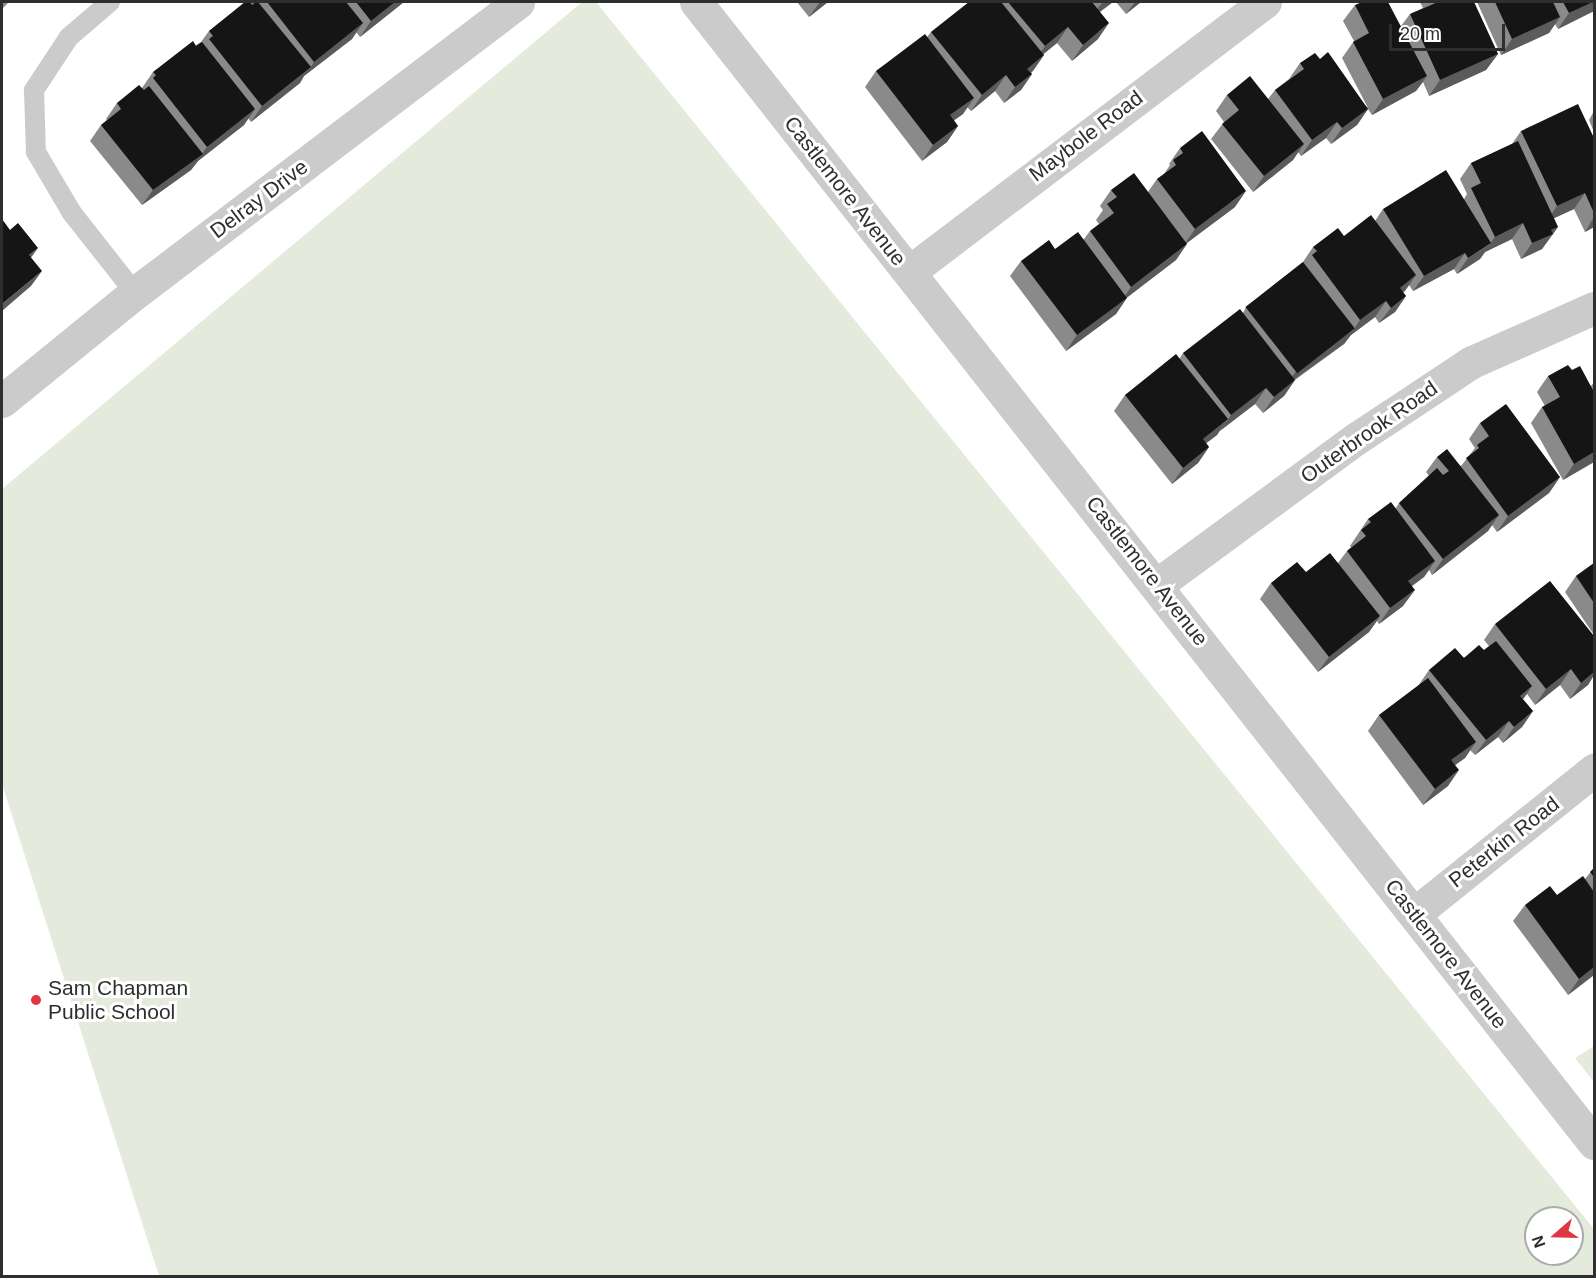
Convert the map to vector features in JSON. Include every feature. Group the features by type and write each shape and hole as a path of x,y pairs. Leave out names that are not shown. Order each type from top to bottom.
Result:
{"street":[{"name":"Delray Drive","path":"2,401 135,293 519,2"},
{"name":"Castlemore Avenue","path":"696,2 1158,584 1594,1143"},
{"name":"Maybole Road","path":"909,272 1265,2"},
{"name":"Outerbrook Road","path":"1158,584 1357,438 1472,362 1594,308"},
{"name":"Peterkin Road","path":"1414,914 1594,770"}],"lane":[{"path":"110,2 69,37 34,90 36,153 72,213 135,293"}],"green space":[{"path":"582,2 596,2 1575,1206 1524,1206 1524,1266 1584,1266 1584,1217 1594,1229 1594,1276 159,1276 2,784 2,489"},
{"path":"1594,1046 1594,1082 1575,1058"}],"building":[{"path":"245,2 250,2 252,5 258,2 311,67 262,106 209,39 213,36 209,31"},
{"path":"267,2 346,2 363,23 314,62"},
{"path":"356,2 395,2 371,21"},
{"path":"969,2 1001,2 1044,55 1027,69 1032,74 1015,87 1006,75 982,95 931,32"},
{"path":"1008,2 1092,2 1109,23 1083,45 1068,27 1045,46"},
{"path":"1362,2 1388,2 1427,76 1383,99 1353,42 1369,33 1355,5"},
{"path":"1438,2 1474,2 1498,54 1440,80 1410,14"},
{"path":"1495,2 1553,2 1560,17 1512,39"},
{"path":"1563,2 1593,2 1569,13"},
{"path":"925,34 974,98 950,115 958,126 933,145 876,71"},
{"path":"193,41 196,46 202,42 255,109 207,147 153,78 156,75 153,72"},
{"path":"1328,52 1368,109 1342,128 1337,122 1312,140 1275,90 1304,69 1300,63 1315,53 1320,59"},
{"path":"1250,76 1304,144 1264,176 1222,124 1239,110 1227,95"},
{"path":"139,85 144,90 149,86 203,154 153,190 101,125 121,109 117,103"},
{"path":"1578,104 1594,138 1594,213 1585,193 1557,206 1521,131"},
{"path":"1202,131 1246,191 1195,229 1157,179 1176,165 1173,160 1183,153 1180,148"},
{"path":"1518,141 1558,227 1551,230 1553,234 1532,243 1523,223 1495,237 1471,188 1481,183 1471,163"},
{"path":"1446,170 1491,243 1468,258 1465,253 1424,276 1383,209"},
{"path":"1134,173 1187,244 1131,287 1090,231 1114,213 1107,204 1117,197 1111,190"},
{"path":"1371,215 1416,275 1400,288 1406,296 1391,308 1386,301 1360,320 1312,255 1317,251 1313,247 1338,228 1344,236"},
{"path":"2,219 10,230 18,223 38,248 29,255 42,271 2,304"},
{"path":"1078,232 1127,298 1077,335 1021,261 1049,240 1055,249"},
{"path":"1303,262 1355,328 1297,373 1245,307"},
{"path":"1240,309 1295,380 1274,397 1266,388 1231,415 1183,353"},
{"path":"1176,354 1228,419 1203,439 1209,447 1183,468 1125,395"},
{"path":"1568,365 1572,370 1580,366 1594,392 1594,452 1574,464 1542,407 1560,397 1548,376"},
{"path":"1506,404 1560,477 1508,516 1466,458 1489,436 1480,423"},
{"path":"1447,449 1499,515 1443,559 1399,503 1437,468 1443,475 1449,471 1437,457"},
{"path":"1391,502 1435,561 1408,581 1415,590 1390,608 1347,551 1366,536 1361,530 1371,522 1368,519"},
{"path":"1330,553 1380,616 1329,657 1271,583 1297,562 1306,572"},
{"path":"1594,563 1594,603 1576,576"},
{"path":"1550,581 1594,636 1594,672 1581,683 1571,669 1546,689 1495,624"},
{"path":"1496,641 1532,686 1520,696 1533,711 1514,727 1509,721 1486,740 1429,670 1455,648 1464,658 1479,645 1484,650"},
{"path":"1428,678 1476,742 1451,760 1459,770 1435,789 1379,715"},
{"path":"1583,876 1594,892 1594,967 1579,979 1525,905 1550,886 1557,895"}],"place":[{"name":"Sam Chapman Public School","path":"36,1000"}]}
